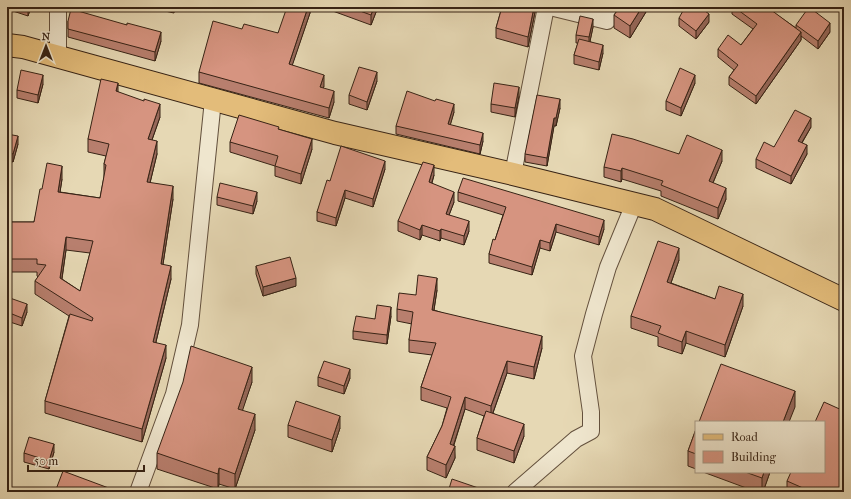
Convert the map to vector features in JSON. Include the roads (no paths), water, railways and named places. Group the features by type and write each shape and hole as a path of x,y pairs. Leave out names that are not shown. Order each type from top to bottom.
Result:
{"main road":[{"path":"7,45 58,57 335,133 655,209 844,300"}],"street":[{"path":"58,7 58,57"},
{"path":"512,174 546,7"},
{"path":"550,7 607,21 618,7"},
{"path":"138,492 174,394 190,324 213,100"},
{"path":"515,492 576,439 592,431 592,412 583,356 608,267 634,204"}]}
